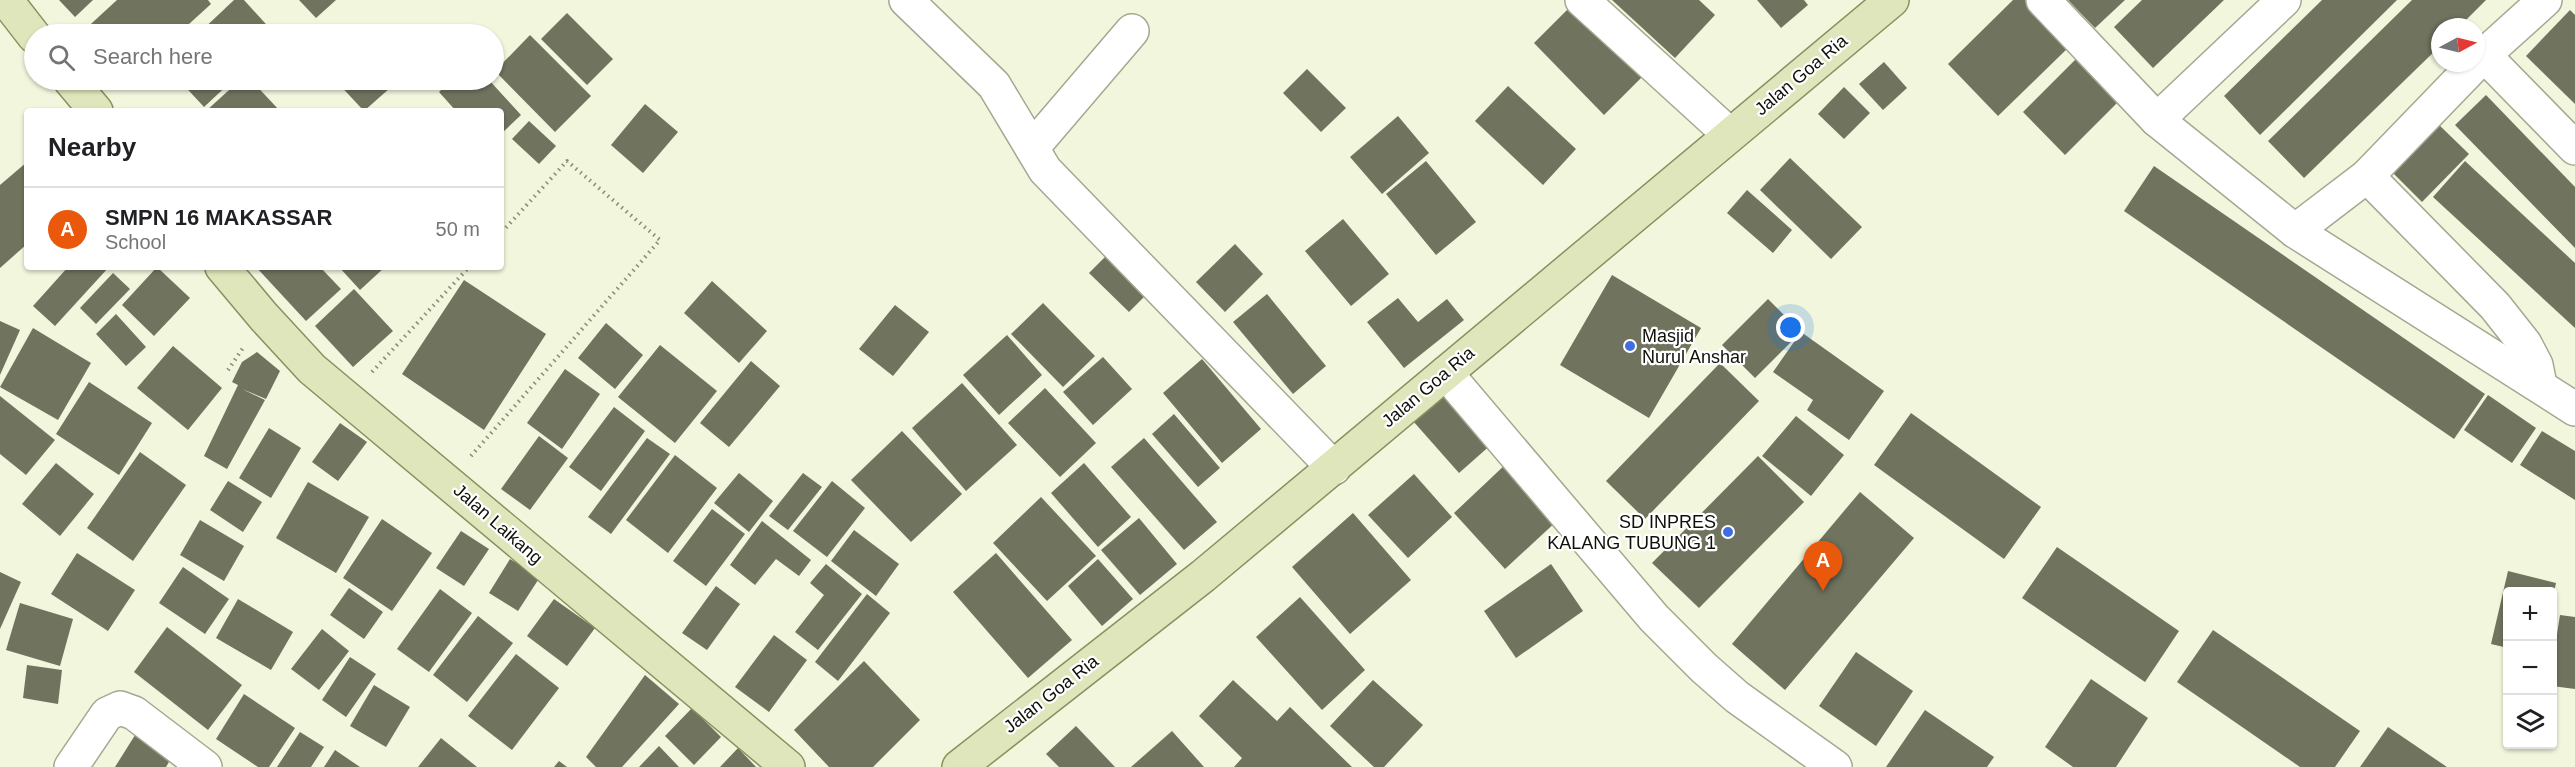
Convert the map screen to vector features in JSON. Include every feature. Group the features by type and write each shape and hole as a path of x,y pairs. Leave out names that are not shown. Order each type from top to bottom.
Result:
{"main road":[{"path":"6,0 25,24"},
{"name":"Jalan Goa Ria","path":"958,767 1203,576 1892,0"},
{"path":"78,90 93,108"},
{"name":"Jalan Laikang","path":"225,270 312,369 788,767"}],"street":[{"path":"906,0 994,85 1045,170 1334,468"},
{"path":"1582,0 1729,134"},
{"path":"2043,0 2157,120 2295,231 2575,409"},
{"path":"2157,120 2284,0"},
{"path":"2485,54 2545,0"},
{"path":"1032,148 1132,30"},
{"path":"2485,56 2575,148"},
{"path":"2295,231 2367,176 2468,72"},
{"path":"2367,176 2495,306 2525,345 2536,365 2540,385"},
{"path":"1446,373 1592,546 1695,660 1737,697 1835,767"},
{"path":"71,767 107,714 120,708 134,713 205,767"}],"path":[{"path":"448,481 660,240 567,161 504,230"},
{"path":"348,398 466,270"}],"building":[{"path":"59,0 93,0 75,17"},
{"path":"117,0 208,0 211,4 189,24 91,24"},
{"path":"234,0 244,0 266,24 209,24"},
{"path":"299,0 336,0 316,18"},
{"path":"1577,0 1648,71 1604,115 1534,43"},
{"path":"1612,0 1699,0 1715,15 1675,58"},
{"path":"1757,0 1804,0 1808,5 1781,28"},
{"path":"2013,0 2029,0 2072,44 1998,116 1948,64"},
{"path":"2068,0 2125,0 2095,28"},
{"path":"2142,0 2224,0 2153,68 2114,27"},
{"path":"2322,0 2397,0 2260,135 2224,96"},
{"path":"2412,0 2486,0 2468,18 2431,18 2431,55 2304,178 2268,141"},
{"path":"2570,10 2575,15 2575,104 2526,56"},
{"path":"567,13 613,59 587,85 541,39"},
{"path":"530,35 591,96 555,132 504,80 504,62"},
{"path":"2080,55 2122,98 2065,155 2023,112"},
{"path":"1884,62 1907,88 1883,110 1859,84"},
{"path":"1307,69 1346,108 1321,132 1283,93"},
{"path":"1508,86 1576,149 1543,185 1475,121"},
{"path":"1844,87 1870,113 1844,139 1818,114"},
{"path":"188,90 222,90 204,107"},
{"path":"229,90 260,90 277,108 209,108"},
{"path":"344,90 388,90 367,108 361,108"},
{"path":"441,90 498,90 521,115 504,131 504,108 453,108 439,92"},
{"path":"2486,95 2575,187 2575,248 2455,125"},
{"path":"645,104 678,132 643,173 611,145"},
{"path":"1398,116 1429,153 1382,194 1350,157"},
{"path":"529,121 556,146 539,164 512,139"},
{"path":"2436,122 2469,154 2422,202 2390,170"},
{"path":"1790,158 1862,227 1831,259 1760,190"},
{"path":"1426,161 1476,222 1436,255 1386,194"},
{"path":"2465,161 2575,263 2575,328 2433,197"},
{"path":"24,165 24,247 0,268 0,185"},
{"path":"2154,166 2485,394 2454,439 2124,211"},
{"path":"1747,190 1792,230 1773,253 1727,213"},
{"path":"1343,219 1389,274 1351,306 1305,251"},
{"path":"1235,244 1263,274 1225,312 1196,282"},
{"path":"1115,247 1155,286 1129,312 1089,273"},
{"path":"65,270 106,270 55,326 33,306"},
{"path":"154,270 160,270 190,298 154,336 122,305"},
{"path":"259,270 323,270 341,289 306,321"},
{"path":"342,270 382,270 360,290"},
{"path":"113,273 130,289 96,324 80,308"},
{"name":"Masjid Nurul Anshar","path":"1612,275 1701,328 1649,418 1560,365"},
{"path":"464,280 546,334 484,430 402,374"},
{"path":"712,281 767,331 739,363 684,313"},
{"path":"354,289 393,331 353,367 315,326"},
{"path":"1267,294 1326,366 1293,394 1233,322"},
{"path":"1398,298 1418,322 1447,299 1464,320 1404,368 1367,322"},
{"path":"1768,299 1801,332 1755,378 1722,345"},
{"path":"1043,303 1095,356 1063,387 1011,334"},
{"path":"895,305 929,332 893,376 859,349"},
{"path":"116,314 146,347 126,366 96,334"},
{"path":"0,321 20,330 0,375"},
{"path":"606,323 643,355 615,389 578,358"},
{"path":"33,328 91,363 58,420 0,387"},
{"path":"1801,332 1884,391 1849,440 1807,410 1813,400 1773,372"},
{"path":"1007,335 1042,375 999,415 963,375"},
{"path":"660,345 717,391 675,443 618,397"},
{"path":"173,346 222,388 188,430 137,388"},
{"path":"257,352 280,371 266,399 242,389 265,400 227,469 204,456 238,385 232,382 242,362"},
{"path":"1103,357 1132,389 1093,425 1063,392"},
{"path":"1202,359 1261,429 1222,463 1163,393"},
{"path":"751,361 780,386 729,447 700,423"},
{"name":"SD INPRES KALANG TUBUNG 1","path":"1720,363 1759,401 1645,519 1606,481"},
{"path":"565,369 600,394 562,449 527,423"},
{"path":"89,382 152,423 119,475 56,434"},
{"path":"962,383 1017,445 966,491 912,428"},
{"path":"1045,388 1096,443 1060,477 1008,423"},
{"path":"1447,391 1493,443 1459,473 1413,421"},
{"path":"2488,395 2536,428 2512,463 2464,430"},
{"path":"0,396 55,440 26,475 0,454"},
{"path":"614,407 645,431 601,491 569,467"},
{"path":"1911,413 2041,507 2004,559 1874,465"},
{"path":"1174,414 1220,468 1198,487 1152,434"},
{"path":"1796,416 1844,455 1811,496 1762,456"},
{"path":"340,423 367,442 338,481 312,462"},
{"path":"269,428 301,448 271,498 239,478"},
{"path":"902,431 962,494 911,542 851,480"},
{"path":"2542,431 2575,451 2575,500 2520,465"},
{"path":"539,436 568,458 530,510 501,489"},
{"path":"647,438 670,454 611,534 588,517"},
{"path":"1144,438 1217,522 1184,550 1111,467"},
{"path":"140,452 186,485 133,561 87,528"},
{"path":"675,455 717,488 668,553 626,520"},
{"name":"SD INPRES KALANG TUBUNG 1","path":"1758,456 1804,502 1699,608 1652,563"},
{"path":"56,463 94,494 60,536 22,504"},
{"path":"1084,463 1131,517 1098,547 1051,493"},
{"path":"1507,463 1559,519 1505,569 1454,513"},
{"path":"739,473 773,501 749,532 714,503"},
{"path":"803,473 822,487 788,530 769,516"},
{"path":"1414,474 1452,517 1408,558 1368,515"},
{"path":"228,481 262,502 243,532 210,510"},
{"path":"832,481 865,508 827,557 793,531"},
{"path":"308,482 369,517 336,573 276,538"},
{"path":"1860,492 1914,538 1785,690 1732,644"},
{"path":"1041,497 1096,556 1047,601 993,543"},
{"path":"712,509 745,534 706,586 673,561"},
{"path":"1353,513 1411,580 1350,634 1292,567"},
{"path":"1139,518 1177,564 1140,595 1101,550"},
{"path":"382,519 432,553 392,611 343,578"},
{"path":"200,520 244,546 224,581 180,555"},
{"path":"762,521 811,560 799,576 776,559 755,585 730,565"},
{"path":"854,530 899,564 876,596 831,561"},
{"path":"461,531 489,549 464,586 436,568"},
{"path":"2057,547 2179,631 2145,682 2022,598"},
{"path":"77,553 135,590 108,631 51,594"},
{"path":"996,553 1072,640 1028,678 953,592"},
{"path":"510,559 540,577 518,611 489,593"},
{"path":"1098,559 1133,599 1102,626 1068,586"},
{"path":"826,564 862,594 818,650 795,632 824,595 810,583"},
{"path":"1551,564 1583,611 1516,658 1484,611"},
{"path":"183,567 229,599 205,634 159,603"},
{"path":"2508,571 2556,583 2555,587 2504,587"},
{"path":"0,572 21,582 0,629"},
{"path":"716,586 740,604 707,650 682,633"},
{"path":"349,588 383,612 364,639 330,615"},
{"path":"440,589 472,613 429,672 397,649"},
{"path":"2503,592 2503,647 2491,644"},
{"path":"867,594 890,613 838,681 815,662"},
{"path":"1300,597 1365,670 1322,710 1256,637"},
{"path":"238,599 293,632 271,670 216,638"},
{"path":"554,599 595,628 567,666 527,636"},
{"path":"20,603 73,619 60,666 6,650"},
{"path":"2560,615 2575,617 2575,689 2557,687 2557,634"},
{"path":"478,616 513,643 467,702 433,675"},
{"path":"167,627 242,685 208,730 134,672"},
{"path":"322,629 349,651 319,690 291,669"},
{"path":"2213,630 2360,731 2335,767 2300,767 2177,682"},
{"path":"774,635 807,660 769,712 735,687"},
{"path":"1856,652 1913,691 1876,746 1819,706"},
{"path":"516,654 559,688 512,750 468,716"},
{"path":"350,657 376,674 346,717 322,700"},
{"path":"864,661 920,720 873,767 829,767 794,730"},
{"path":"27,665 62,670 58,704 23,698"},
{"path":"645,675 679,704 622,767 596,767 586,757"},
{"path":"2091,679 2148,718 2116,767 2073,767 2045,747"},
{"path":"1233,680 1277,721 1290,707 1352,767 1234,767 1242,758 1199,716"},
{"path":"1373,680 1423,725 1384,767 1374,767 1330,726"},
{"path":"374,685 410,707 386,747 350,726"},
{"path":"244,694 295,728 269,767 258,767 216,739"},
{"path":"692,708 721,737 694,765 665,736"},
{"path":"1925,710 1994,757 1987,767 1886,767"},
{"path":"1076,726 1115,767 1059,767 1046,754"},
{"path":"2388,727 2447,767 2360,767"},
{"path":"1172,731 1204,767 1131,767"},
{"path":"137,732 173,755 166,767 115,767"},
{"path":"300,732 324,747 311,767 277,767"},
{"path":"441,738 477,767 418,767"},
{"path":"659,746 679,767 639,767"},
{"path":"738,748 756,767 720,767"},
{"path":"335,750 360,767 324,767"},
{"path":"559,761 567,767 554,767"}],"place":[{"name":"Masjid Nurul Anshar","path":"1630,346"},
{"name":"SD INPRES KALANG TUBUNG 1","path":"1728,532"},
{"name":"SMPN 16 MAKASSAR","path":"1823,591"}]}
